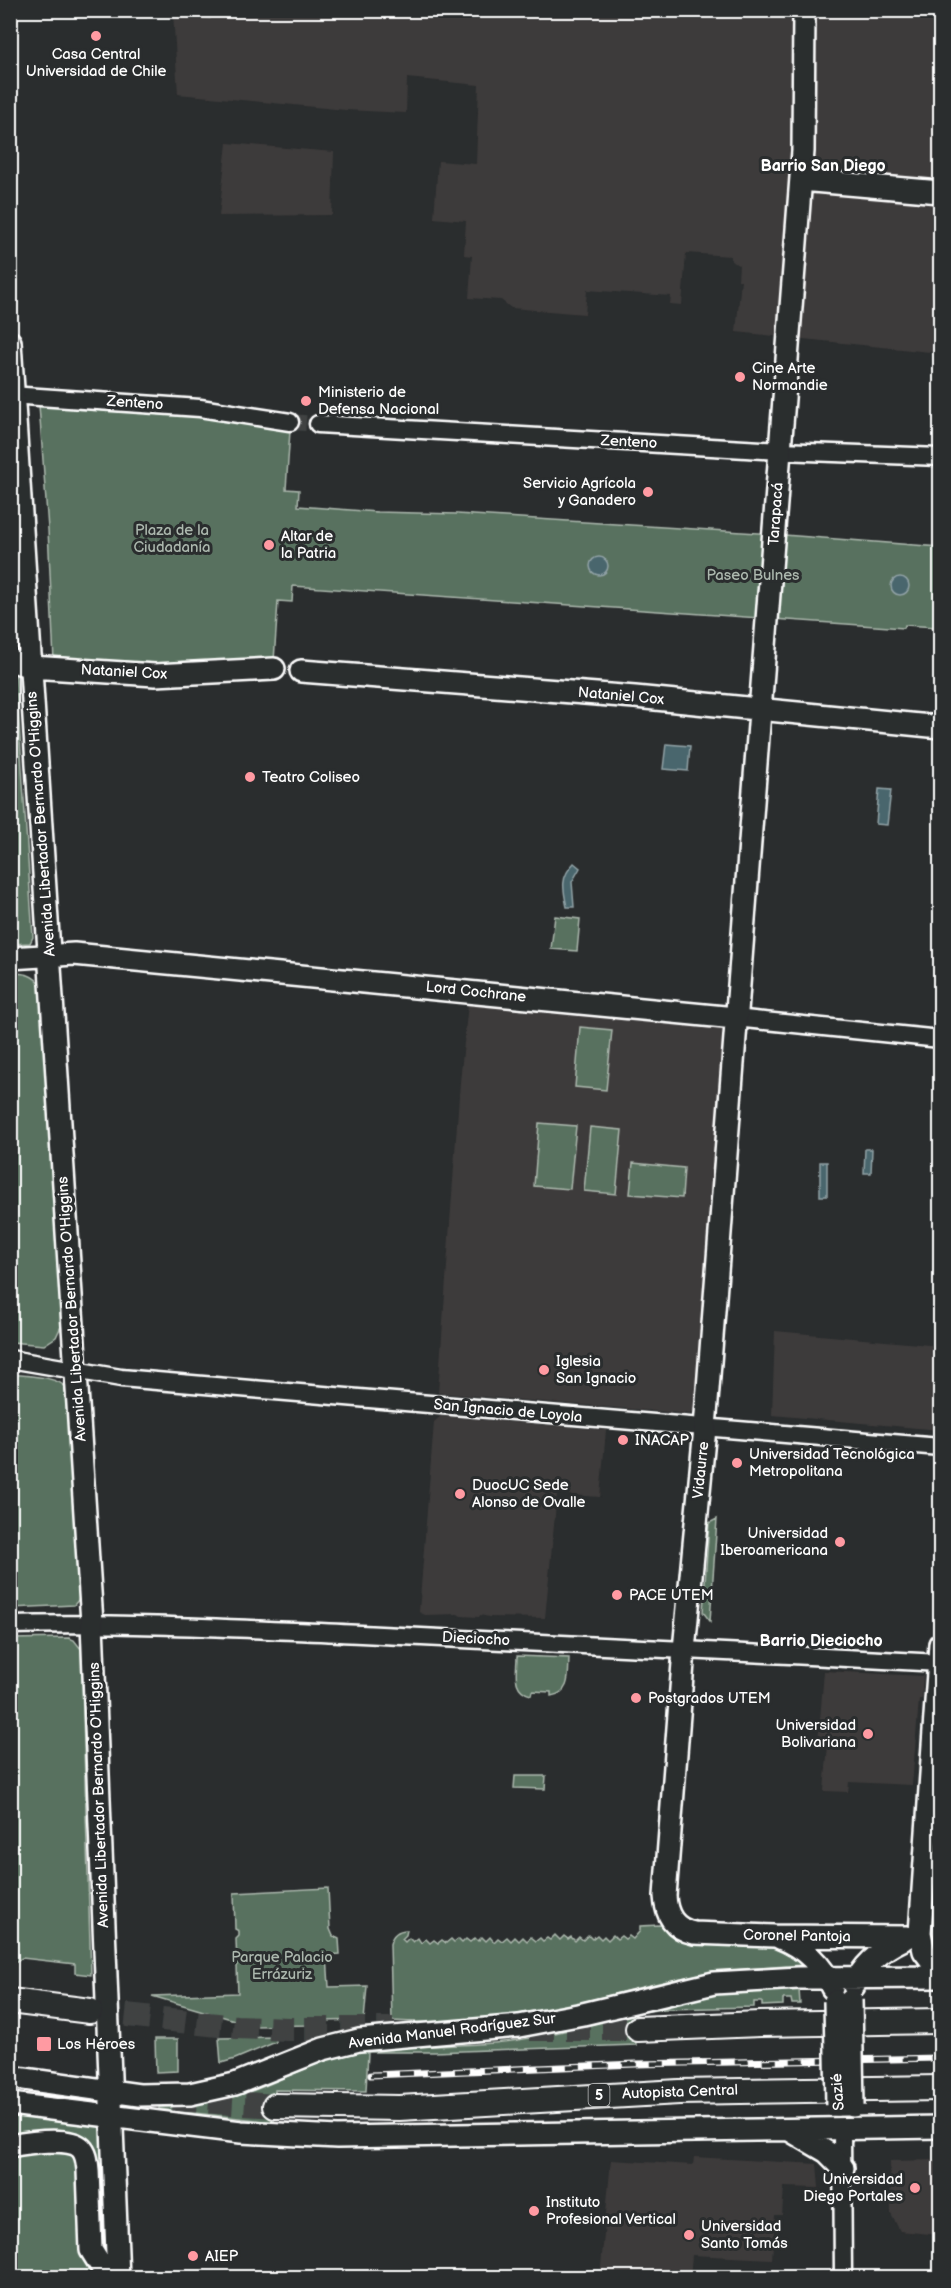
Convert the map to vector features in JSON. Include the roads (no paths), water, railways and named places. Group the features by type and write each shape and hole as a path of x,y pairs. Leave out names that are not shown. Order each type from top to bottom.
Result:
{"highway":[{"path":"10,2001 90,2011"},
{"path":"638,2029 940,2021"},
{"name":"Autopista Central","path":"275,2106 399,2108 679,2092 935,2090"}],"main road":[{"name":"Tarapacá","path":"735,1018 803,152 804,10"},
{"path":"801,180 940,192"},
{"name":"Avenida Libertador Bernardo O'Higgins","path":"10,342 92,1623 118,2277"},
{"name":"Nataniel Cox","path":"10,660 31,666 155,675 274,669"},
{"name":"Nataniel Cox","path":"301,671 635,697 940,727"},
{"name":"Lord Cochrane","path":"10,958 74,954 735,1018"},
{"name":"Vidaurre","path":"671,1920 664,1896 705,1428 735,1018"},
{"path":"940,1657 914,1931 940,1972"},
{"name":"Coronel Pantoja","path":"671,1920 682,1929 694,1933 774,1936 914,1931"},
{"name":"Sazié","path":"843,2001 857,1978 879,1953 914,1931"},
{"name":"Sazié","path":"774,1936 803,1950 828,1978 843,2001 845,2106 848,2129"},
{"name":"Avenida Manuel Rodríguez Sur","path":"10,2077 111,2092 145,2095 190,2094 235,2084 323,2049 359,2040 519,2026 583,2014 714,1983 828,1978 940,1977"},
{"path":"10,2104 253,2133 337,2138 940,2127"},
{"path":"790,2130 827,2152 843,2168"},
{"path":"10,2146 66,2142 73,2143 82,2149 87,2158 91,2250 100,2266 118,2277"}],"street":[{"name":"Zenteno","path":"13,395 200,408 290,422"},
{"name":"Zenteno","path":"318,424 781,451 940,457"},
{"name":"Lord Cochrane","path":"735,1018 940,1039"},
{"name":"San Ignacio de Loyola","path":"10,1359 121,1378 940,1447"},
{"name":"Dieciocho","path":"10,1625 92,1623 684,1650 940,1657"},
{"name":"Sazié","path":"843,2277 843,2168 848,2129"}],"water":[{"path":"595,557 603,557 608,562 606,573 595,575 590,570 590,562"},
{"path":"896,577 904,577 909,582 907,593 896,595 891,590 891,582"},
{"path":"666,744 690,746 688,771 663,769"},
{"path":"879,789 891,790 887,825 876,824"},
{"path":"574,863 580,868 572,882 574,907 567,907 564,883 566,873"},
{"path":"865,1149 872,1149 871,1173 864,1173"},
{"path":"820,1162 827,1162 827,1196 820,1196"}],"tunnel":[{"path":"290,422 318,424"},
{"path":"90,2011 236,2027 393,2029"},
{"path":"530,2029 638,2029"},
{"path":"173,2099 275,2106"}],"railway":[{"path":"371,2075 636,2064 940,2058"}],"place":[{"name":"Casa Central Universidad de Chile","path":"96,36"},
{"name":"Cine Arte Normandie","path":"740,377"},
{"name":"Ministerio de Defensa Nacional","path":"306,401"},
{"name":"Servicio Agrícola y Ganadero","path":"648,492"},
{"name":"Altar de la Patria","path":"269,545"},
{"name":"Teatro Coliseo","path":"250,777"},
{"name":"Iglesia San Ignacio","path":"544,1370"},
{"name":"INACAP","path":"623,1440"},
{"name":"Universidad Tecnológica Metropolitana","path":"737,1463"},
{"name":"DuocUC Sede Alonso de Ovalle","path":"460,1494"},
{"name":"Universidad Iberoamericana","path":"840,1542"},
{"name":"PACE UTEM","path":"617,1595"},
{"name":"Postgrados UTEM","path":"636,1698"},
{"name":"Universidad Bolivariana","path":"868,1734"},
{"name":"Los Héroes","path":"44,2044"},
{"name":"Universidad Diego Portales","path":"915,2188"},
{"name":"Instituto Profesional Vertical","path":"534,2211"},
{"name":"Universidad Santo Tomás","path":"689,2235"},
{"name":"AIEP","path":"193,2256"}],"district":[{"name":"Barrio San Diego","path":"823,166"},
{"name":"Barrio Dieciocho","path":"821,1641"}],"park label":[{"name":"Plaza de la Ciudadanía","path":"172,538"},
{"name":"Paseo Bulnes","path":"753,575"},
{"name":"Parque Palacio Errázuriz","path":"282,1966"}]}
